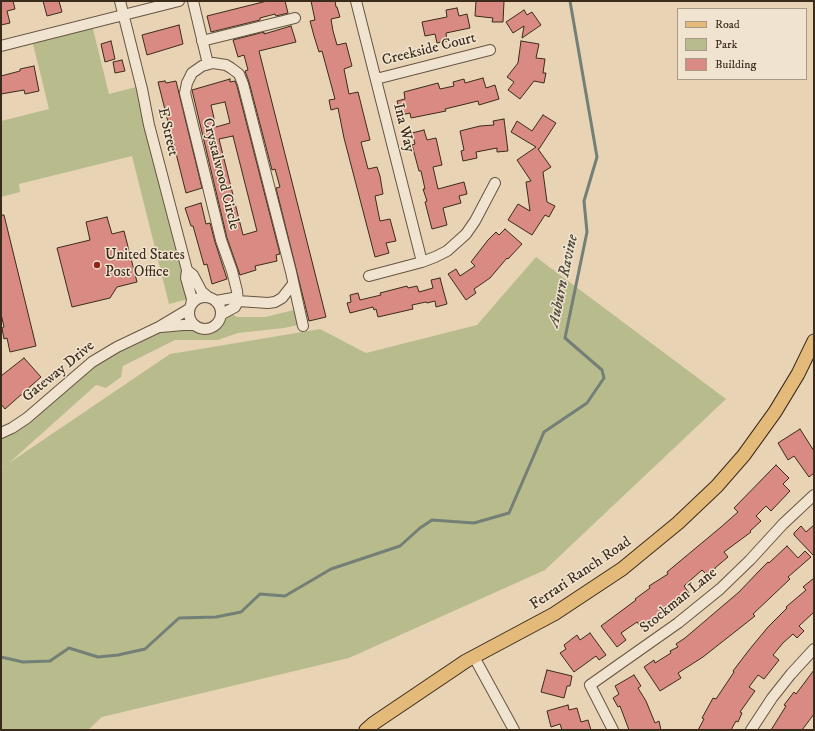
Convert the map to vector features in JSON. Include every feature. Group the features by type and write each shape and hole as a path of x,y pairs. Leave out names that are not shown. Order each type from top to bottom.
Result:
{"main road":[{"name":"Ferrari Ranch Road","path":"366,730 374,722 474,657 554,614 622,569 678,523 717,486 744,455 775,412 798,374 814,341"}],"street":[{"name":"E Street","path":"120,1 122,15 132,46 142,89 149,126 187,270 186,278 192,299 190,307"},
{"path":"1,46 179,1"},
{"path":"193,1 208,64 219,63 226,65 239,74 243,84 291,272 303,326"},
{"name":"Ina Way","path":"356,1 422,262"},
{"path":"202,41 295,18"},
{"name":"Creekside Court","path":"376,79 490,50"},
{"name":"Crystalwood Circle","path":"208,64 197,69 189,78 185,88 185,98 221,240 232,271 238,301"},
{"path":"369,276 435,258 457,244 475,221 495,183"},
{"name":"E Street","path":"187,270 193,275 202,292 212,299"},
{"path":"212,299 221,306 222,314 220,321 210,329 202,329 194,325 190,318 190,307 197,299 233,298 238,301 275,302 282,298 293,284"},
{"path":"222,314 235,306 238,301"},
{"name":"Gateway Drive","path":"1,433 27,418 92,362 117,346 159,327 190,307"},
{"name":"Gateway Drive","path":"159,327 194,325"},
{"name":"Stockman Lane","path":"613,730 590,686 678,623 720,589 750,560 783,524 814,495"},
{"path":"751,730 772,698 814,649"},
{"path":"474,657 514,730"}],"green space":[{"path":"92,25 109,94 140,86 196,297 169,304 132,156 19,184 20,192 1,197 1,121 49,109 32,40"},
{"path":"536,257 726,399 545,570 349,658 102,717 88,730 1,730 1,467 4,466 1,466 1,433 87,368 133,341 172,325 199,332 219,328 228,312 237,317 265,317 294,310 298,325 238,333 218,340 175,340 123,366 121,377 106,388 96,385 9,463 170,354 320,329 366,353 477,325"}],"building":[{"path":"1,1 13,1 15,9 7,11 10,23 1,25"},
{"path":"43,1 59,1 62,12 47,16"},
{"path":"267,1 285,1 288,13 276,16 275,14 260,18 260,20 211,32 207,16"},
{"path":"311,1 335,1 340,17 331,19 333,31 337,45 346,43 352,66 344,69 349,94 358,92 370,140 361,142 368,169 377,167 380,176 383,194 375,196 380,221 390,219 396,241 386,243 389,253 375,257 344,138 338,108 331,110 329,100 335,99 322,51 319,52 310,21 315,20"},
{"path":"476,1 504,1 503,22 492,22 493,18 475,16"},
{"path":"457,8 459,16 467,14 470,28 446,33 447,41 437,43 435,34 425,36 422,22 447,17 446,10"},
{"path":"524,10 527,15 532,12 541,25 522,38 524,26 513,33 506,22"},
{"path":"179,25 183,44 147,55 142,35"},
{"path":"291,26 296,42 259,51 326,317 309,321 276,188 280,187 275,169 272,170 245,71 248,70 244,55 238,57 233,40 264,32 264,34"},
{"path":"111,41 115,59 105,62 101,44"},
{"path":"521,41 539,44 536,58 545,59 543,73 546,73 544,83 534,81 520,99 508,90 514,82 507,77 518,63"},
{"path":"122,60 125,71 115,73 113,62"},
{"path":"34,66 39,91 25,94 24,90 1,94 1,76"},
{"path":"483,78 486,88 495,85 499,99 479,105 478,101 445,109 446,111 411,118 410,113 401,115 397,101 405,99 404,92 438,83 440,89 454,86 453,82 464,79 465,83"},
{"path":"230,79 230,82 235,81 237,86 280,254 276,255 277,261 255,266 256,270 240,275 227,238 192,90","holes":["225,102 230,123 216,127 211,105","233,136 257,231 243,235 219,139"]},
{"path":"165,81 166,83 176,81 202,188 186,193 158,82"},
{"path":"543,115 556,123 538,149 551,167 543,172 547,202 555,206 549,217 545,215 532,235 508,220 518,204 530,211 526,182 531,181 517,160 536,147 511,132 517,121 532,131"},
{"path":"504,119 508,151 497,152 497,148 476,152 477,158 463,161 461,151 464,150 460,131 480,126 494,125 493,121"},
{"path":"424,130 427,140 436,138 442,165 433,167 438,189 464,182 467,194 459,196 461,203 443,208 447,225 432,229 425,202 427,201 423,189 425,189 421,171 419,171 412,145 415,144 412,133"},
{"path":"201,203 206,224 210,223 227,279 212,284 207,264 204,265 193,226 191,226 185,208"},
{"path":"1,215 4,215 36,346 10,352 7,338 4,339 2,328 4,327 1,314"},
{"name":"United States Post Office","path":"107,217 112,234 124,231 137,282 117,287 110,298 72,307 57,248 90,240 86,222"},
{"path":"505,229 522,244 508,259 507,258 490,278 474,289 476,293 466,300 448,274 456,269 460,276 475,266 471,262 488,240 496,232 499,235"},
{"path":"440,278 447,304 436,307 435,301 426,302 412,305 413,309 378,317 376,309 374,310 373,307 350,313 347,303 351,302 350,295 358,293 360,300 381,295 380,293 407,286 408,288 417,286 419,292 433,288 431,280"},
{"path":"24,358 41,377 5,409 1,404 1,376"},
{"path":"800,429 814,451 814,473 809,477 794,456 788,460 778,443"},
{"path":"776,465 789,478 783,484 790,491 771,511 766,506 756,516 761,521 750,531 751,532 724,552 728,557 715,569 707,575 702,570 684,586 689,593 659,614 642,629 637,622 621,633 626,640 617,647 601,626 636,600 635,599 650,588 649,586 668,574 667,572 738,512 734,508"},
{"path":"814,525 814,556 794,535 794,533 801,526 806,532"},
{"path":"787,546 798,558 805,551 811,557 788,577 790,579 753,614 755,616 703,657 678,673 681,678 660,691 644,667 654,660 655,663 671,653 670,651 678,647 676,644 739,592 768,562 769,563"},
{"path":"814,578 814,612 799,626 804,631 797,638 793,634 783,643 773,655 779,660 764,679 758,675 749,687 755,691 740,712 742,713 738,722 736,721 731,730 698,730 704,719 702,718 713,698 716,699 734,672 733,671 749,650 768,627 787,608 786,607 806,590 803,587"},
{"path":"590,633 606,655 599,660 596,656 574,672 560,653 566,649 564,645 577,635 580,640"},
{"path":"547,670 572,676 570,686 567,686 564,698 541,692"},
{"path":"814,670 814,714 802,730 771,730 786,706 784,705 794,692 796,694"},
{"path":"634,675 641,686 638,688 646,701 655,723 659,721 661,730 629,730 620,706 618,707 613,698 619,694 615,686"},
{"path":"568,705 569,710 577,708 581,722 588,720 591,730 562,730 560,724 551,727 547,711"}],"waterway":[{"name":"Auburn Ravine","path":"1,657 23,662 50,661 69,648 98,657 118,655 145,649 179,618 216,617 241,612 260,594 285,596 331,569 400,546 420,528 432,520 474,523 509,513 544,432 587,403 604,378 602,370 565,338 587,232 584,201 597,157 570,1"}],"place":[{"name":"United States Post Office","path":"97,265"}]}
